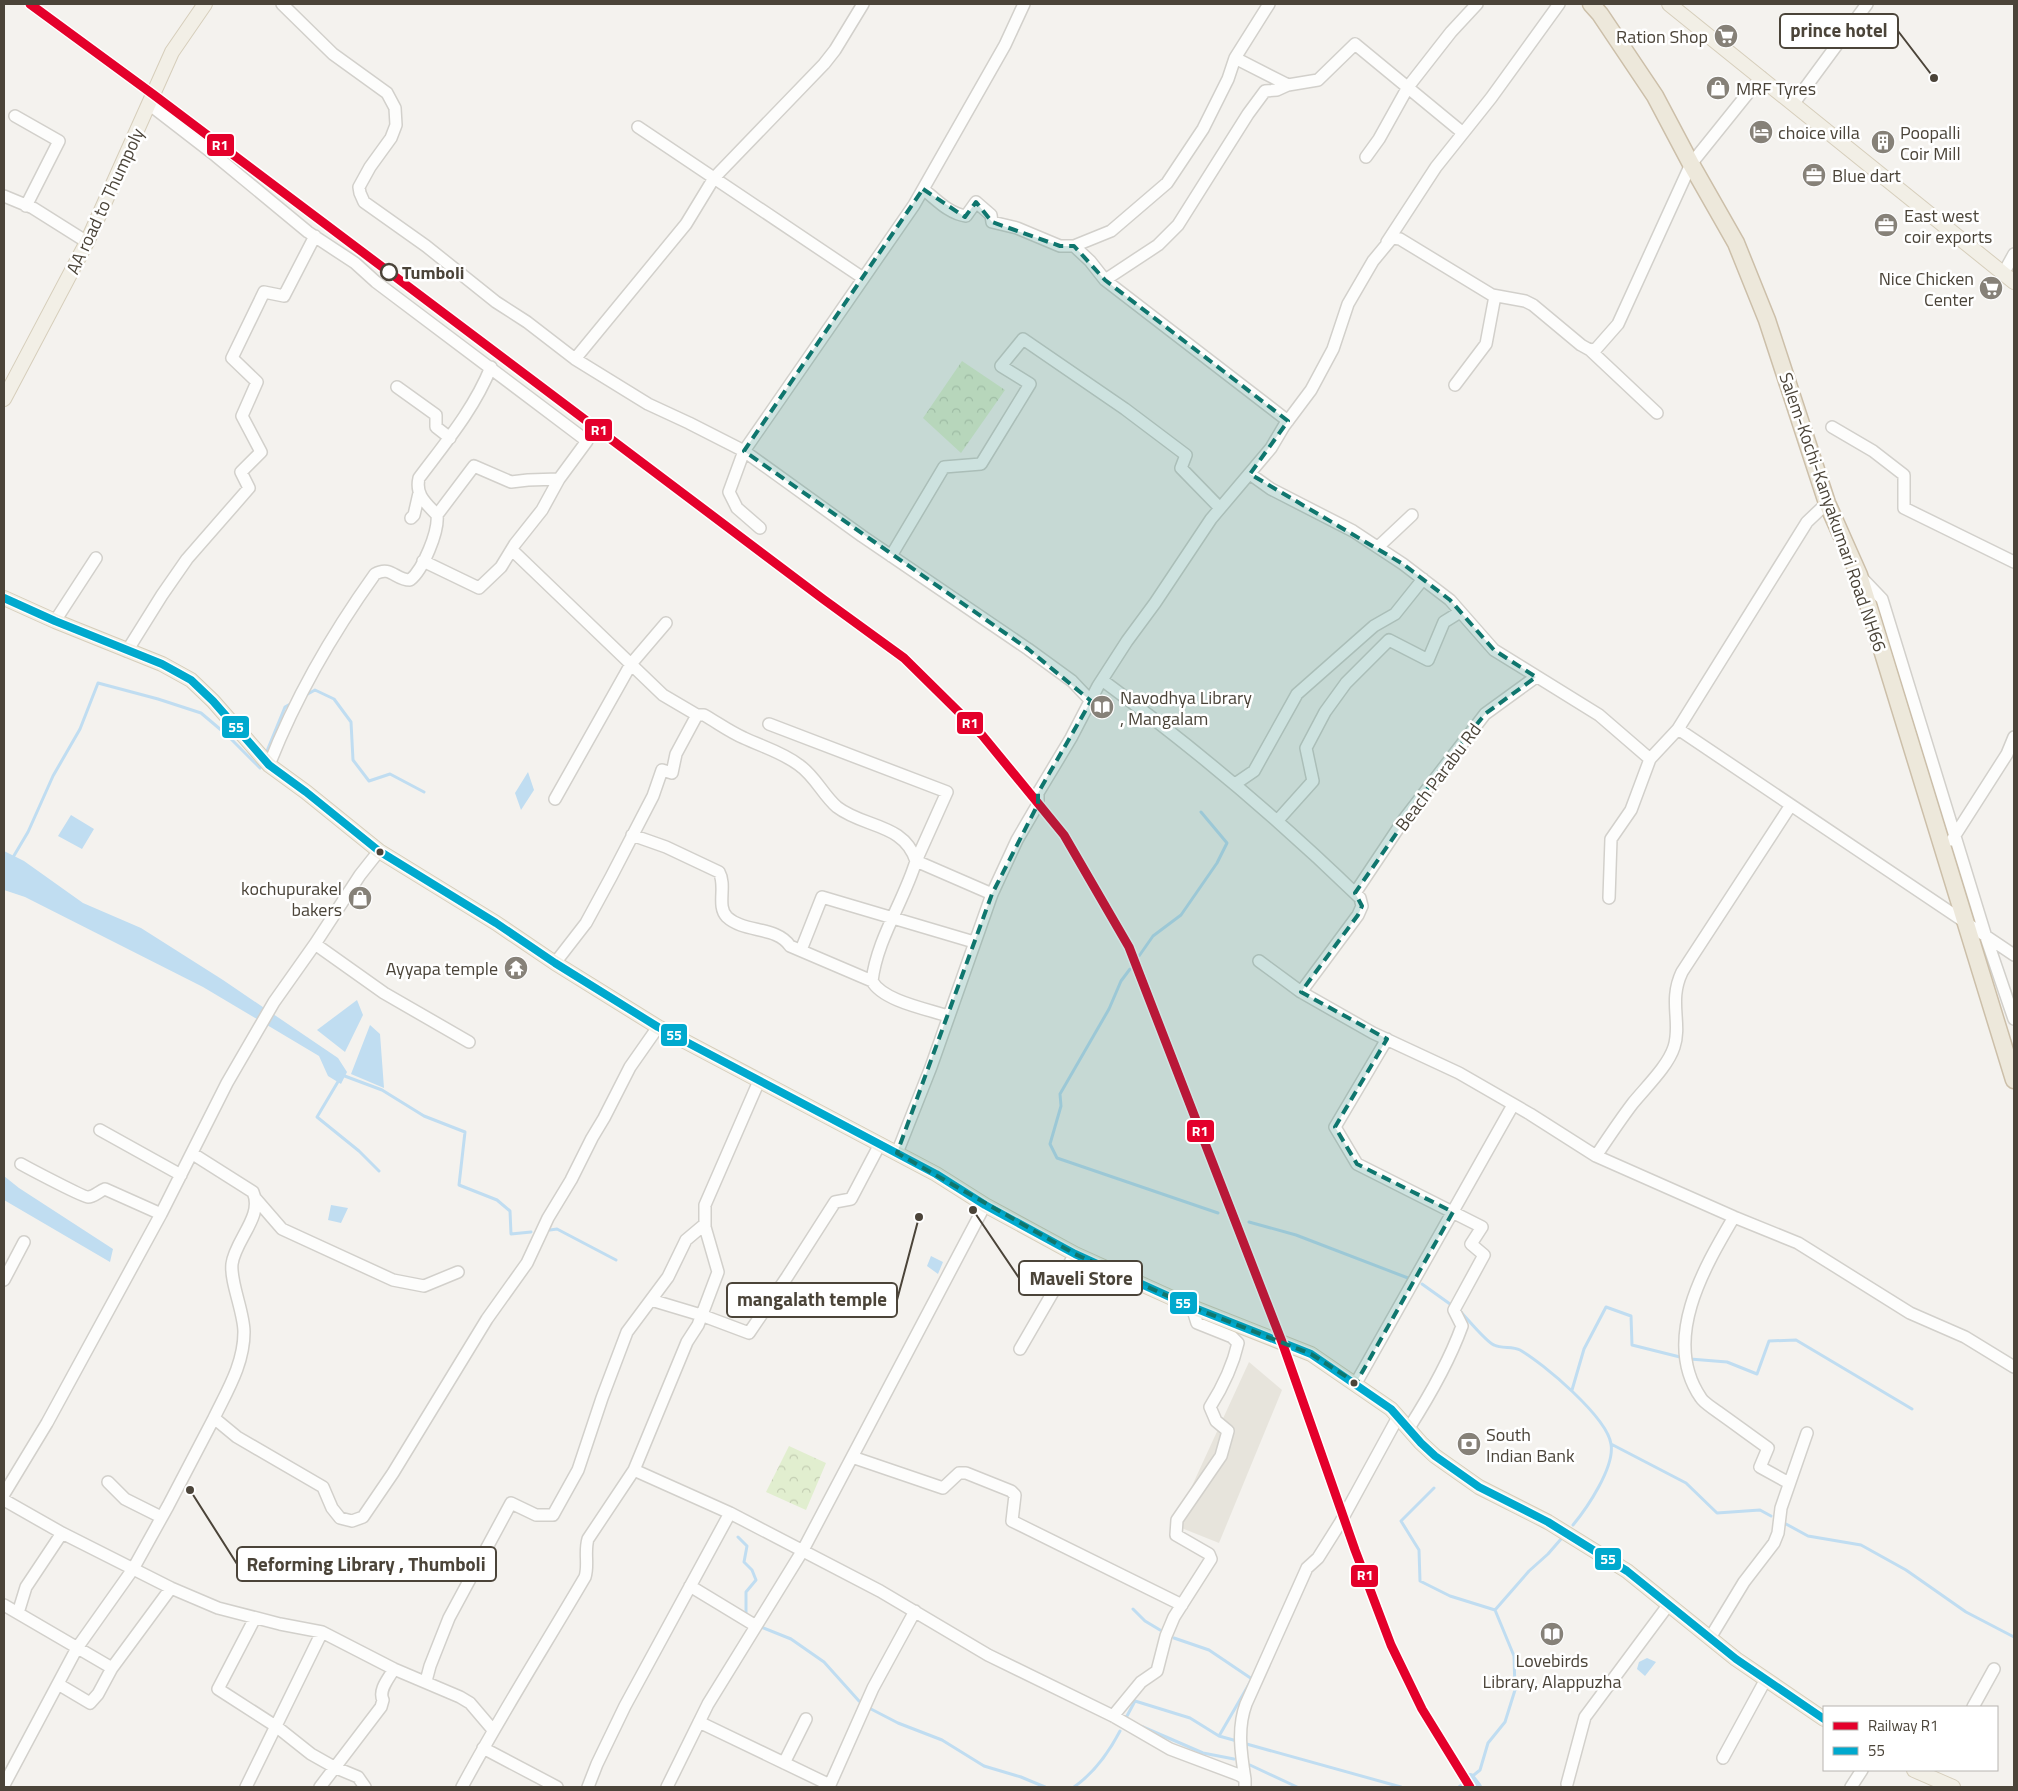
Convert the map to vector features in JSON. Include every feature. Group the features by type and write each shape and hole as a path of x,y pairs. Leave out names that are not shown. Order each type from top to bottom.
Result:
{"highway":[{"name":"Salem-Kochi-Kanyakumari Road NH66","path":"1599,7 1655,96 1739,252 1767,320 1827,503 1859,575 1924,792 2014,1080"}],"main road":[{"name":"AA road to Thumpoly","path":"4,398 87,242 150,105 172,52 205,4"},
{"path":"1670,4 2009,278"},
{"path":"4,598 55,621 162,664 191,680 213,701 269,765 306,792 379,851 496,922 555,963 658,1027 936,1174 985,1205 1075,1254 1192,1307 1312,1354 1391,1408 1421,1443 1435,1456 1479,1487 1548,1522 1627,1571 1710,1638 1823,1718"},
{"path":"1919,1771 1933,1774 1953,1787"}],"street":[{"path":"282,4 333,54 387,93 395,108 396,126 391,138 370,167 359,187 364,202 426,246 496,302 575,359 648,404 744,451 891,556 1072,681 1092,701"},
{"path":"760,528 737,508 729,492 744,451 923,189 1005,45 1024,4"},
{"path":"923,189 946,207 960,215 966,216 976,202 991,216 992,222 1017,228 1060,246 1074,246 1112,231 1166,183 1203,129 1228,79 1235,58 1269,4"},
{"path":"1366,157 1379,139 1408,87 1451,32 1477,4"},
{"path":"897,1153 992,894 1016,840 1038,804 1038,793 1092,701 1102,680 1127,640 1155,603 1220,508 1271,448 1321,374 1333,349 1348,304 1373,261 1436,167 1491,98 1559,4"},
{"path":"1794,103 1867,4"},
{"path":"575,359 686,224 714,178 824,64 835,50 861,5"},
{"path":"1105,280 1158,245 1178,225 1256,102 1265,91 1318,80 1355,44 1463,133"},
{"path":"1235,58 1288,85"},
{"path":"1590,350 1596,349 1618,324 1691,164 1761,77"},
{"path":"150,105 315,236 355,263 376,282 587,441 559,479 542,510 501,567 480,588 423,560"},
{"path":"15,116 59,141 26,206"},
{"path":"638,126 863,278"},
{"path":"4,196 26,206 87,242"},
{"path":"127,651 187,559 249,488 241,472 262,452 242,416 257,382 232,358 264,292 284,296 315,236"},
{"path":"1387,242 1392,238 1400,239 1496,296 1525,301 1533,305 1581,345 1590,350 1657,413"},
{"path":"1074,246 1090,261 1105,280 1288,421"},
{"path":"2009,278 2014,254"},
{"path":"1455,384 1486,344 1496,296"},
{"path":"891,556 944,467 981,464 1030,384 1001,366 1023,339 1125,409 1186,455 1181,468 1220,508"},
{"path":"437,515 429,508 419,493 417,487 419,478 470,411 491,367"},
{"path":"397,387 436,415 436,428 450,438"},
{"path":"1832,427 1873,451 1904,475 1904,508 2014,562"},
{"path":"269,765 292,709 344,616 374,574 382,570 388,571 406,580 410,580 423,560 437,530 437,515 474,466 511,482 559,479"},
{"path":"1250,474 1271,489 1327,517 1378,547 1423,579 1443,594 1488,646 1598,715 1650,759"},
{"path":"411,518 414,515 419,493"},
{"path":"1609,898 1611,839 1631,810 1650,759 1678,730 1807,522 1827,503"},
{"path":"1378,547 1412,516"},
{"path":"512,550 663,695 697,715 704,715 744,738 780,752 800,765 816,779 838,807 890,831 906,842 916,861 992,894"},
{"path":"55,621 96,558"},
{"path":"1859,575 1882,599 1986,937 2014,1019"},
{"path":"1235,784 1254,771 1297,694 1374,626 1395,614 1423,579"},
{"path":"1278,820 1313,781 1306,748 1325,712 1346,683 1389,640 1428,660 1444,622 1460,612"},
{"path":"555,799 631,664 666,623"},
{"name":"Beach Parabu Rd","path":"1355,893 1410,811 1485,714 1536,677"},
{"path":"1102,680 1164,725 1278,820 1360,898 1362,906 1358,915 1301,992"},
{"path":"555,963 586,923 653,796 662,770 672,773 676,754 697,715"},
{"path":"769,724 947,792 893,918 873,971 872,981"},
{"path":"1678,730 2014,955"},
{"path":"1944,852 2007,754 2014,737"},
{"path":"1596,1156 1625,1114 1667,1060 1674,1047 1676,1035 1674,992 1682,972 1791,805"},
{"path":"632,835 666,847 719,872 723,885 722,909 727,917 738,924 785,938 790,946 872,981 878,989 896,999 948,1016"},
{"path":"4,1494 47,1423 182,1175 227,1083 274,1002 360,875 379,851"},
{"path":"801,950 822,897 974,942"},
{"path":"315,944 384,994 470,1042"},
{"path":"1259,960 1301,992 1387,1039 1459,1073 1596,1156 1798,1244 1910,1313 1965,1337 2014,1367"},
{"path":"214,1418 237,1437 323,1487 332,1508 340,1518 352,1521 364,1517 394,1473 487,1319 527,1263 548,1218 572,1180 630,1067 658,1027"},
{"path":"1387,1039 1335,1127 1357,1164 1482,1227 1471,1244 1484,1255 1454,1310 1462,1326 1454,1347 1428,1397 1409,1428"},
{"path":"462,1787 492,1730 585,1577 587,1571 586,1547 588,1539 634,1470 688,1342 702,1315 718,1272 707,1236 705,1205 759,1081"},
{"path":"1356,1383 1513,1105"},
{"path":"100,1130 182,1175"},
{"path":"650,1300 702,1315 749,1333 835,1202 851,1199 880,1144"},
{"path":"4,1785 77,1648 133,1569 214,1418 238,1368 244,1332 232,1273 232,1263 255,1209 256,1199 254,1192 193,1154"},
{"path":"21,1164 59,1182 83,1197 90,1198 104,1189 161,1214"},
{"path":"256,1199 282,1229 393,1280 424,1286 458,1272"},
{"path":"667,1787 708,1704 803,1550 985,1205"},
{"path":"1734,1217 1707,1262 1688,1312 1686,1338 1687,1370 1701,1399 1768,1448 1760,1467 1789,1483"},
{"path":"426,1682 430,1666 449,1618 511,1503 536,1515 553,1515 578,1470 627,1332 668,1277 686,1240 705,1224"},
{"path":"5,1276 24,1242"},
{"path":"1020,1349 1075,1254"},
{"path":"1113,1716 1141,1682 1157,1671 1168,1628 1211,1559 1208,1554 1176,1535 1177,1520 1221,1456 1228,1431 1216,1421 1210,1406 1217,1396 1236,1353 1238,1343 1232,1337 1196,1323 1192,1307"},
{"path":"1245,1783 1240,1740 1246,1704 1307,1568 1318,1558 1340,1523 1398,1417"},
{"path":"1710,1638 1744,1582 1774,1542 1778,1533 1779,1513 1807,1433"},
{"path":"852,1457 943,1488 958,1473 966,1473 1011,1492 1015,1495 1012,1521 1182,1606"},
{"path":"634,1470 730,1513 803,1550 915,1611 988,1655 1113,1716 1170,1749 1245,1783"},
{"path":"108,1482 125,1498 161,1516"},
{"path":"4,1500 133,1569 218,1608 322,1632 394,1669 426,1682 470,1704 492,1730"},
{"path":"588,1787 625,1706 730,1513"},
{"path":"18,1612 26,1587 62,1532"},
{"path":"690,1586 756,1626"},
{"path":"58,1684 90,1703 98,1694 112,1668 171,1588"},
{"path":"4,1604 112,1668"},
{"path":"1566,1784 1585,1717 1668,1604"},
{"path":"699,1722 830,1786 873,1688 915,1611"},
{"path":"255,1618 218,1689 277,1727 311,1754 334,1767 358,1776 365,1787"},
{"path":"246,1787 322,1632"},
{"path":"320,1787 381,1707 383,1700 381,1696 382,1690 394,1669"},
{"path":"1974,1706 1994,1669"},
{"path":"1723,1758 1766,1679"},
{"path":"784,1763 806,1719"},
{"path":"483,1748 557,1787"},
{"path":"1851,1787 1861,1771"}],"highlighted area":[{"path":"923,189 965,217 976,202 992,222 1060,246 1074,246 1105,280 1288,421 1250,474 1403,564 1450,600 1494,650 1536,677 1485,714 1441,769 1355,893 1362,906 1358,915 1301,992 1387,1039 1335,1127 1357,1164 1453,1212 1356,1383 1311,1354 1192,1307 1075,1254 897,1153 992,894 1038,804 1038,793 1091,701 1028,649 744,451"}],"shaded area":[{"path":"1249,1362 1282,1390 1219,1543 1174,1525"}],"green space":[{"path":"962,361 1005,390 961,453 923,418"},
{"path":"789,1446 826,1463 806,1510 766,1492"}],"water":[{"path":"528,772 534,790 521,810 515,793"},
{"path":"71,815 94,829 82,849 58,836"},
{"path":"4,851 24,861 83,903 141,928 223,980 338,1058 347,1072 341,1084 328,1076 319,1056 203,987 25,897 4,890"},
{"path":"357,1000 363,1015 345,1052 317,1030"},
{"path":"370,1025 380,1034 384,1088 351,1074"},
{"path":"4,1176 19,1188 113,1249 110,1262 4,1200"},
{"path":"331,1205 348,1208 341,1223 328,1220"},
{"path":"931,1256 943,1262 938,1274 927,1266"},
{"path":"1647,1658 1656,1662 1645,1676 1637,1669 1639,1662"}],"waterway":[{"path":"12,859 28,832 53,776 80,729 98,683 201,713 227,735 260,768"},
{"path":"304,696 315,690 334,699 351,722 353,760 369,781 390,774 424,792"},
{"path":"267,751 285,707 292,703"},
{"path":"1139,956 1153,936 1181,915 1217,863 1227,843 1201,812"},
{"path":"1130,969 1121,981 1109,1009 1060,1094 1061,1106 1050,1144 1057,1158 1218,1213"},
{"path":"342,1075 382,1090 424,1116 465,1132 459,1185 497,1200 510,1211 511,1234 531,1232"},
{"path":"339,1080 317,1117 359,1151 379,1171"},
{"path":"1249,1222 1296,1235 1408,1278"},
{"path":"550,1230 557,1229 616,1260"},
{"path":"1422,1284 1450,1304"},
{"path":"1572,1390 1584,1349 1606,1307 1631,1316 1632,1345 1684,1358"},
{"path":"1459,1310 1490,1343 1520,1350 1558,1378 1587,1406 1607,1433 1611,1444 1609,1464 1599,1487 1573,1525"},
{"path":"1690,1359 1727,1362 1757,1374 1769,1341 1796,1340 1912,1409"},
{"path":"1611,1444 1686,1483 1717,1513 1760,1510 1771,1516"},
{"path":"1434,1488 1401,1521 1419,1550 1420,1581 1450,1596 1495,1610"},
{"path":"1786,1524 1808,1536 1861,1545 1906,1570 1966,1612 2014,1637"},
{"path":"738,1537 747,1546 744,1562 752,1570 756,1580 746,1592 746,1614 748,1617"},
{"path":"1459,1787 1480,1770 1488,1743 1505,1722 1515,1690 1514,1656 1495,1610 1529,1571 1561,1539"},
{"path":"1133,1609 1145,1621 1160,1630"},
{"path":"761,1627 791,1639 824,1662 859,1701"},
{"path":"1174,1638 1209,1650 1252,1679 1219,1736"},
{"path":"1127,1716 1135,1701 1190,1718 1219,1736 1237,1741"},
{"path":"871,1709 898,1723 942,1740 984,1766 1021,1777 1045,1787"},
{"path":"1143,1727 1203,1753 1234,1759"},
{"path":"1074,1787 1100,1762 1120,1731"},
{"path":"1243,1743 1401,1787"},
{"path":"1250,1765 1297,1787"},
{"path":"1470,1778 1477,1787"}],"rail line":[{"name":"R1","path":"30,4 904,658 982,735 1064,835 1129,947 1282,1342 1355,1550 1391,1645 1422,1709 1470,1787"}],"transit line":[{"name":"55","path":"4,598 55,621 162,664 191,680 213,701 269,765 306,792 379,851 496,923 555,963 658,1027 936,1174 985,1205 1075,1254 1192,1307 1311,1354 1391,1409 1435,1456 1479,1487 1548,1522 1627,1571 1736,1659 1823,1718"}],"place":[{"name":"Ration Shop","path":"1726,36"},
{"name":"prince hotel","path":"1934,78"},
{"name":"MRF Tyres","path":"1718,88"},
{"name":"choice villa","path":"1761,132"},
{"name":"Poopalli Coir Mill","path":"1883,142"},
{"name":"Blue dart","path":"1814,175"},
{"name":"East west coir exports","path":"1886,225"},
{"name":"Tumboli","path":"389,272"},
{"name":"Nice Chicken Center","path":"1991,288"},
{"name":"Navodhya Library , Mangalam","path":"1102,707"},
{"name":"kochupurakel bakers","path":"360,898"},
{"name":"Ayyapa temple","path":"516,968"},
{"name":"Maveli Store","path":"973,1210"},
{"name":"mangalath temple","path":"919,1217"},
{"name":"South Indian Bank","path":"1469,1444"},
{"name":"Reforming Library , Thumboli","path":"190,1490"},
{"name":"Lovebirds Library, Alappuzha","path":"1552,1634"}]}
